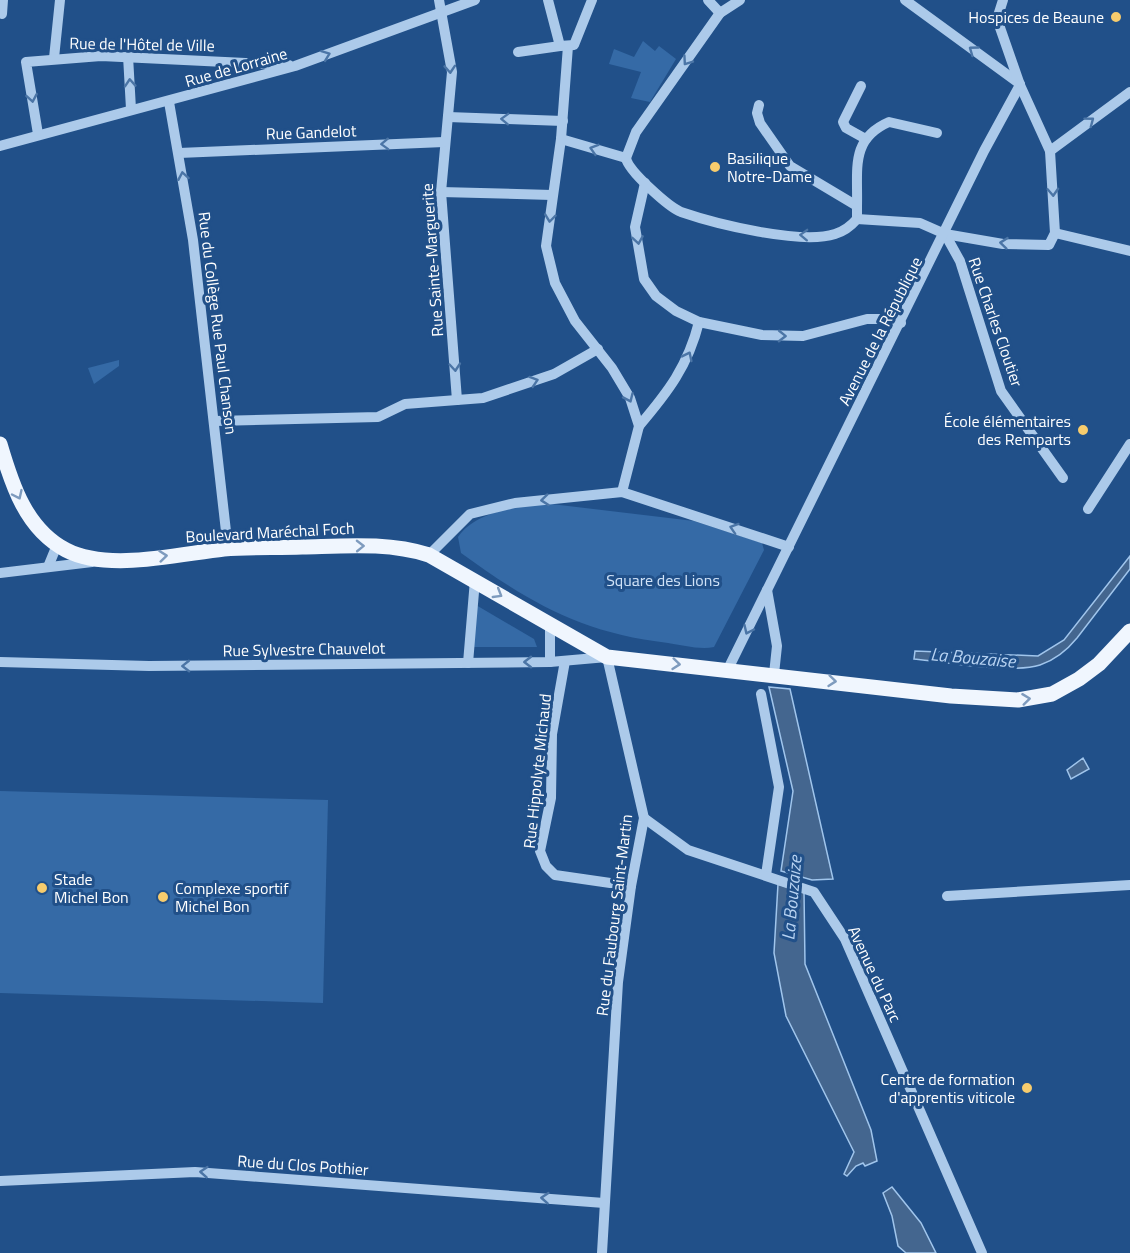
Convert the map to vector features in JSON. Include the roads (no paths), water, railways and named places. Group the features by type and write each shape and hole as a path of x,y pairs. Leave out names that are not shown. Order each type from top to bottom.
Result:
{"main road":[{"name":"Boulevard Maréchal Foch","path":"0,444 26,512 57,545 74,554 104,561 228,549 383,545 429,555 607,657 774,674 951,696 1018,700 1041,697 1064,688 1123,648 1130,631"}],"street":[{"path":"2,14 3,0"},
{"path":"54,58 60,0"},
{"name":"Rue de Lorraine","path":"0,146 295,66 441,5 475,0"},
{"path":"548,0 564,46 563,121 546,246 555,284 575,321 598,348 630,398 639,426"},
{"path":"518,52 574,45 592,0"},
{"path":"708,0 720,13"},
{"path":"740,0 720,13 636,132 626,158 627,164 645,183 679,211 765,233 833,235 848,228 857,219 859,148 864,138 889,122 937,134"},
{"path":"905,0 1020,85"},
{"path":"857,219 920,223 945,234 1003,244 1049,245 1055,233 1050,151 1020,85 997,19 1003,0"},
{"name":"Rue Sainte-Marguerite","path":"441,5 452,72 441,192 457,399"},
{"path":"128,56 132,109"},
{"name":"Rue de l'Hôtel de Ville","path":"38,134 26,62 54,58 128,56 295,66"},
{"name":"Avenue de la République","path":"728,669 901,324 984,151 1020,85"},
{"path":"861,86 843,122 846,128 864,138"},
{"path":"1050,151 1130,92"},
{"name":"Rue du Collège Rue Paul Chanson","path":"169,102 179,153 215,421 228,549"},
{"path":"759,105 757,113 760,123 790,166 857,206"},
{"path":"448,117 563,121"},
{"path":"561,139 626,158"},
{"name":"Rue Gandelot","path":"179,153 444,142"},
{"path":"645,183 636,227 644,279 657,296 676,311 699,322 762,335 803,336 867,319 891,319 901,324"},
{"path":"441,192 552,195"},
{"path":"1055,233 1130,251"},
{"name":"Rue Charles Cloutier","path":"945,234 960,261 1001,391 1063,478"},
{"path":"622,492 639,426 672,388 693,344 699,322"},
{"path":"215,421 378,417 405,404 483,398 554,374 598,348"},
{"path":"1088,509 1130,444"},
{"path":"429,555 470,514 515,503 622,492 789,547"},
{"path":"48,567 57,545"},
{"path":"0,573 104,561"},
{"path":"468,663 475,580"},
{"path":"767,590 777,646 774,674"},
{"path":"550,626 550,662"},
{"name":"Rue Sylvestre Chauvelot","path":"0,662 149,666 550,662 607,657"},
{"name":"Rue du Faubourg Saint-Martin","path":"602,1253 618,982 631,886 645,818 607,657"},
{"name":"Rue Hippolyte Michaud","path":"565,661 552,734 551,798 540,851 546,866 555,874 631,886"},
{"path":"761,694 779,787 766,875"},
{"name":"Avenue du Parc","path":"645,818 688,850 814,892 844,939 982,1253"},
{"path":"947,896 1130,885"},
{"name":"Rue du Clos Pothier","path":"0,1181 195,1172 604,1203"}],"water":[{"name":"La Bouzaise","path":"1130,556 1130,569 1077,638 1061,654 1046,663 1028,667 996,668 914,659 915,651 1038,656 1064,640"},
{"path":"769,687 790,689 833,879 812,880 781,871 793,791"},
{"path":"1083,758 1089,769 1071,779 1067,770"},
{"name":"La Bouzaize","path":"778,884 804,892 805,964 871,1130 877,1161 865,1166 863,1163 856,1166 847,1176 844,1174 854,1152 786,1016 774,953"},
{"path":"892,1187 921,1223 936,1253 906,1253 898,1246 892,1216 883,1193"}],"place":[{"name":"Hospices de Beaune","path":"1116,17"},
{"name":"Basilique Notre-Dame","path":"715,167"},
{"name":"École élémentaires des Remparts","path":"1083,430"},
{"name":"Stade Michel Bon","path":"42,888"},
{"name":"Complexe sportif Michel Bon","path":"163,897"},
{"name":"Centre de formation d'apprentis viticole","path":"1027,1088"}],"park label":[{"name":"Square des Lions","path":"663,580"}]}
